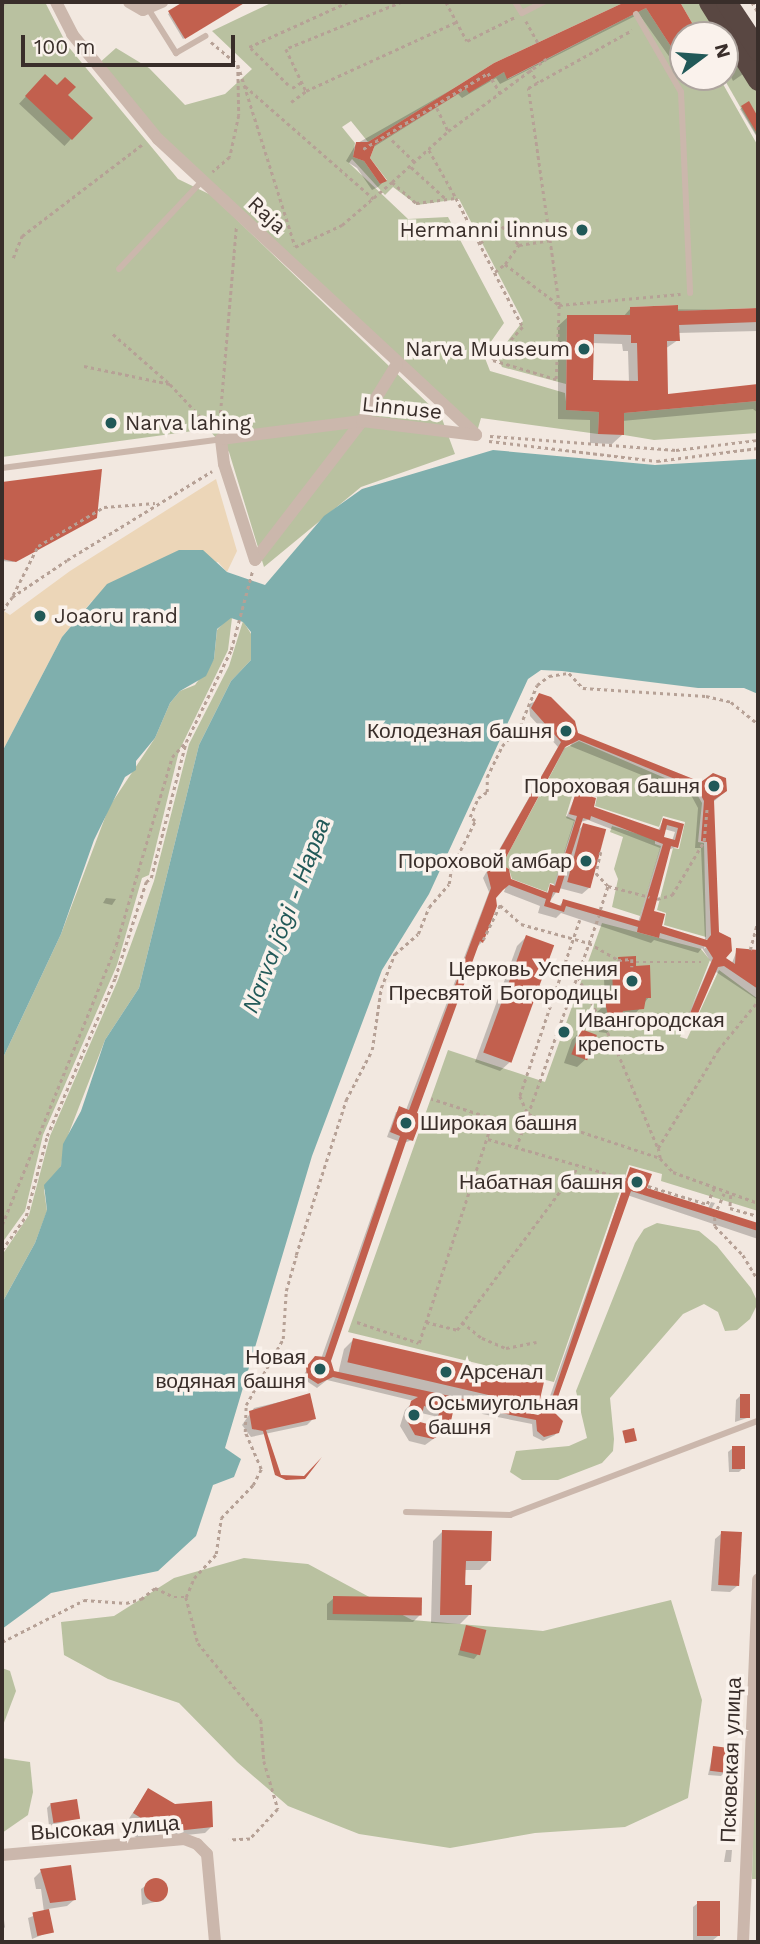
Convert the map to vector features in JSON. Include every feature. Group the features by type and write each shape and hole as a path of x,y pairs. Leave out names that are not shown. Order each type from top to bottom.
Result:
{"highway":[{"path":"709,2 758,80"},
{"path":"726,2 758,50"},
{"path":"741,2 758,27"}],"street":[{"name":"Raja","path":"56,2 72,34 155,134 237,214 476,435"},
{"path":"130,2 149,10 162,2"},
{"path":"221,439 224,464 255,560 362,421 397,364"},
{"name":"Linnuse","path":"221,439 362,421 476,435"},
{"name":"Псковская улица","path":"743,1942 758,1579"},
{"name":"Высокая улица","path":"2,1855 184,1839 207,1854 215,1942"}],"lane":[{"path":"515,2 523,15 544,2"},
{"path":"149,10 176,53 205,36"},
{"path":"636,14 681,92 691,293"},
{"path":"119,269 202,181"},
{"name":"Linnuse","path":"2,468 221,439"},
{"path":"406,1512 510,1515 758,1421"}],"path":[{"path":"302,82 290,86 249,47 348,2"},
{"path":"306,91 286,49 402,2"},
{"path":"446,2 467,41 523,15 538,43"},
{"path":"752,2 758,12"},
{"path":"291,102 306,91 456,22"},
{"path":"429,150 523,327 493,360 497,365 556,379 559,305 528,88 641,25"},
{"path":"205,36 237,65 295,247 300,273"},
{"path":"295,247 342,225 416,163 448,131 546,59"},
{"path":"202,181 230,157 239,114 237,65"},
{"path":"530,69 538,83"},
{"path":"363,149 488,73 500,93"},
{"path":"244,85 374,199"},
{"path":"437,108 448,131"},
{"path":"13,258 22,236 155,134"},
{"path":"392,140 416,163"},
{"path":"411,167 446,199"},
{"path":"393,182 416,203 456,198"},
{"path":"221,439 218,421 237,214"},
{"path":"480,243 502,226 519,245"},
{"path":"495,272 505,264 519,245 550,240"},
{"path":"505,264 559,305 691,293"},
{"path":"113,334 170,384 221,439"},
{"path":"84,366 170,384"},
{"path":"476,435 676,450 758,440"},
{"path":"476,435 492,442 657,461 758,448"},
{"path":"12,597 158,502 224,464"},
{"path":"2,611 38,546 104,507 158,502"},
{"path":"2,1250 26,1216 47,1136 116,978 146,881 151,878 186,742 226,662 250,579"},
{"path":"229,1840 250,1839 278,1809 264,1761 261,1720 198,1643 186,1597 194,1578 216,1554 221,1518 253,1485 261,1469 245,1432 246,1405 283,1339 286,1291 299,1243 346,1100 372,1050 381,988 392,959 418,934 429,907 449,884 451,869 475,821 470,817 478,798 487,792 487,777 502,746 520,726 537,685 549,676 569,673 579,678 583,688 719,699 731,702 758,724"},
{"path":"2,1225 116,945 172,757 186,742"},
{"path":"657,899 673,895 704,841 706,808"},
{"path":"601,852 596,873 608,886 650,897"},
{"path":"600,909 608,886"},
{"path":"483,940 500,905 521,924 589,943 615,957 632,959 632,967"},
{"path":"516,1148 599,915"},
{"path":"580,920 520,1096 528,1114 660,1158 673,1172 758,1203"},
{"path":"750,950 758,920"},
{"path":"615,957 618,963"},
{"path":"636,962 701,962"},
{"path":"577,976 615,1046 660,1158"},
{"path":"658,1148 718,1050 758,1002"},
{"path":"356,1322 419,1343 494,1119 430,1098"},
{"path":"487,1139 626,1179"},
{"path":"426,1322 457,1330 578,1167"},
{"path":"648,1186 706,1203 714,1188"},
{"path":"717,1209 724,1192"},
{"path":"732,1195 730,1208 758,1216"},
{"path":"715,1216 715,1226 743,1255 758,1280"},
{"path":"462,1322 482,1338 506,1348 536,1342"},
{"path":"2,1643 83,1600 125,1603 141,1599 155,1588 174,1597 186,1597"}],"green space":[{"path":"2,2 45,2 67,45 178,179 211,195 441,416 455,454 361,487 264,567 229,452 208,429 2,457"},
{"path":"273,2 625,2 494,63 368,142 351,121 342,127 355,143 353,157 364,161 380,184 387,180 370,158 375,145 466,89 470,92 504,72 508,79 646,8 669,43 669,91 727,91 758,146 758,308 678,311 677,305 630,307 630,315 567,316 566,384 502,367 497,355 523,321 459,199 417,205 393,187 385,195 352,159 349,163 408,219 448,217 504,323 483,353 490,371 565,393 567,410 599,412 598,434 481,418 476,435 202,181 97,65 116,48 149,68 185,105 225,94 252,69 212,31"},
{"path":"680,2 701,2 714,21 691,21"},
{"path":"739,61 758,93 758,138 731,91 739,91"},
{"path":"758,401 758,433 654,440 624,435 624,413"},
{"path":"228,618 232,618 228,650 179,751 149,875 142,878 117,965 43,1135 25,1211 2,1243 2,1060 61,934 109,807 155,738 170,703 180,691 195,685 214,659 217,630"},
{"path":"243,621 253,637 251,660 231,681 199,745 139,988 105,1040 65,1143 61,1166 44,1190 47,1211 35,1243 2,1303 2,1255 29,1215 50,1136 118,980 154,881 189,744 229,666"},
{"path":"579,741 695,791 702,803 698,842 704,843 706,937 664,925 666,913 657,910 673,848 679,849 685,822 663,816 659,827 595,806 597,797 574,790 566,816 575,820 554,884 550,883 547,892 512,879 509,869 502,865 565,748"},
{"path":"612,826 655,839 655,844 661,846 640,916 612,907 618,879 614,869 623,837 610,832"},
{"path":"602,923 701,949 710,960 680,1037 687,1039 719,970 758,999 758,1211 661,1181 662,1174 629,1165 554,1382 348,1332 448,1050 545,1082"},
{"path":"657,1223 699,1231 717,1246 751,1288 758,1303 750,1319 737,1330 725,1331 718,1312 704,1304 683,1314 610,1398 613,1451 602,1463 558,1480 522,1480 510,1472 516,1451 569,1446 587,1438 576,1391 635,1243 644,1229"},
{"path":"244,1558 308,1564 412,1620 543,1631 671,1600 702,1700 688,1798 625,1827 535,1833 450,1848 359,1834 288,1806 237,1762 179,1703 108,1679 64,1655 61,1622 114,1616 174,1578"},
{"path":"2,1668 10,1671 16,1691 2,1728"},
{"path":"755,1716 758,1717 758,1879 752,1879"},
{"path":"2,1758 30,1762 33,1792 28,1815 2,1833"}],"sand":[{"name":"Joaoru rand","path":"216,479 237,551 227,572 218,562 92,601 62,637 2,752 2,610 10,615 70,571"}],"water":[{"name":"Narva jõgi - Нарва","path":"493,450 655,465 758,459 758,694 744,688 698,688 562,671 541,670 528,679 429,894 382,970 312,1156 225,1448 241,1459 234,1477 213,1485 196,1536 158,1571 51,1593 2,1629 2,1303 35,1243 47,1210 44,1185 61,1166 63,1144 81,1111 105,1040 139,988 199,745 231,681 251,660 251,632 243,622 231,618 217,629 214,659 206,676 180,691 170,703 155,738 136,761 136,770 125,777 94,840 61,934 2,1060 2,752 62,637 107,584 179,550 203,550 227,572 265,585 324,516 362,489"}],"building":[{"path":"183,2 246,2 185,39 168,11"},
{"path":"625,2 680,2 691,21 669,21 669,43 646,8 507,79 504,72 469,93 466,89 375,145 370,158 387,181 380,184 364,161 353,157 356,142 368,142 494,63"},
{"path":"45,74 57,85 65,77 76,87 68,95 93,118 72,140 25,96"},
{"path":"749,101 758,117 758,135 741,106"},
{"path":"678,305 678,311 758,308 758,322 679,325 680,341 667,341 668,394 758,384 758,401 624,413 624,435 598,434 599,412 566,410 567,315 630,315 630,307","holes":["594,334 631,335 631,343 637,343 638,381 593,380"]},
{"path":"102,469 97,518 16,562 2,559 2,482"},
{"path":"539,693 551,697 575,721 578,733 701,782 713,773 726,778 727,791 714,800 719,932 731,938 732,951 726,958 735,964 736,948 758,950 758,989 724,966 718,967 693,1025 686,1023 713,958 706,947 660,933 659,938 637,932 638,927 566,906 564,912 544,906 546,899 509,885 503,890 496,898 497,906 483,943 480,941 417,1113 423,1115 413,1141 407,1139 331,1361 334,1371 538,1415 548,1410 630,1167 652,1174 647,1188 758,1223 758,1231 631,1191 553,1411 563,1421 559,1433 544,1437 537,1431 536,1420 446,1402 453,1412 449,1430 433,1439 415,1435 406,1419 411,1401 418,1397 333,1377 318,1384 307,1377 306,1367 315,1356 325,1357 400,1136 390,1132 399,1106 409,1110 491,888 487,872 561,742 531,708","holes":["579,740 697,788 704,801 701,841 707,842 711,935 707,940 662,926 665,914 654,911 671,846 678,848 684,824 663,818 660,830 594,807 596,798 576,792 569,814 577,816 555,886 550,884 548,893 511,879 509,869 502,865 565,747","591,816 663,844 640,921 563,899 561,906 550,902 553,892 559,893 583,818 590,820","667,825 678,828 675,840 664,837","424,1406 440,1410 435,1426 420,1422"]},
{"name":"Пороховой амбар","path":"583,823 606,829 590,888 567,882"},
{"path":"526,935 554,945 511,1063 483,1052"},
{"name":"Церковь Успения Пресвятой Богородицы","path":"636,956 636,966 650,965 651,998 646,998 644,1009 623,1011 620,1023 610,1025 605,1002 613,995 612,966 619,966 618,957"},
{"path":"581,1029 597,1035 587,1060 571,1054"},
{"name":"Арсенал","path":"353,1338 544,1382 538,1406 347,1362"},
{"path":"310,1393 316,1419 266,1430 281,1475 304,1476 322,1457 305,1479 286,1480 275,1475 263,1431 252,1429 249,1411"},
{"path":"740,1394 750,1394 750,1418 740,1418"},
{"path":"634,1428 637,1441 625,1443 622,1431"},
{"path":"732,1446 745,1446 745,1469 732,1469"},
{"path":"442,1530 492,1531 491,1561 466,1561 465,1585 472,1585 471,1615 440,1615"},
{"path":"721,1531 742,1532 739,1586 718,1585"},
{"path":"333,1596 422,1598 422,1616 333,1614"},
{"path":"466,1625 486,1630 480,1655 460,1650"},
{"path":"713,1746 729,1748 726,1773 710,1771"},
{"path":"148,1788 175,1804 212,1801 213,1827 148,1834 136,1827 141,1818 133,1813"},
{"path":"77,1799 80,1819 53,1823 50,1803"},
{"path":"103,1822 104,1838 90,1840 93,1823"},
{"path":"71,1865 76,1900 50,1903 40,1869"},
{"path":"156,1878 164,1882 168,1890 164,1898 156,1902 148,1898 144,1890 148,1882"},
{"path":"697,1901 720,1901 720,1936 697,1936"},
{"path":"49,1909 54,1932 37,1936 32,1913"}],"place":[{"name":"Hermanni linnus","path":"582,230"},
{"name":"Narva Muuseum","path":"584,349"},
{"name":"Narva lahing","path":"111,423"},
{"name":"Joaoru rand","path":"40,616"},
{"name":"Колодезная башня","path":"566,731"},
{"name":"Пороховая башня","path":"714,786"},
{"name":"Пороховой амбар","path":"586,861"},
{"name":"Церковь Успения Пресвятой Богородицы","path":"632,981"},
{"name":"Ивангородская крепость","path":"564,1032"},
{"name":"Широкая башня","path":"406,1123"},
{"name":"Набатная башня","path":"637,1182"},
{"name":"Новая водяная башня","path":"320,1369"},
{"name":"Арсенал","path":"446,1372"},
{"name":"Осьмиугольная башня","path":"414,1415"}]}
